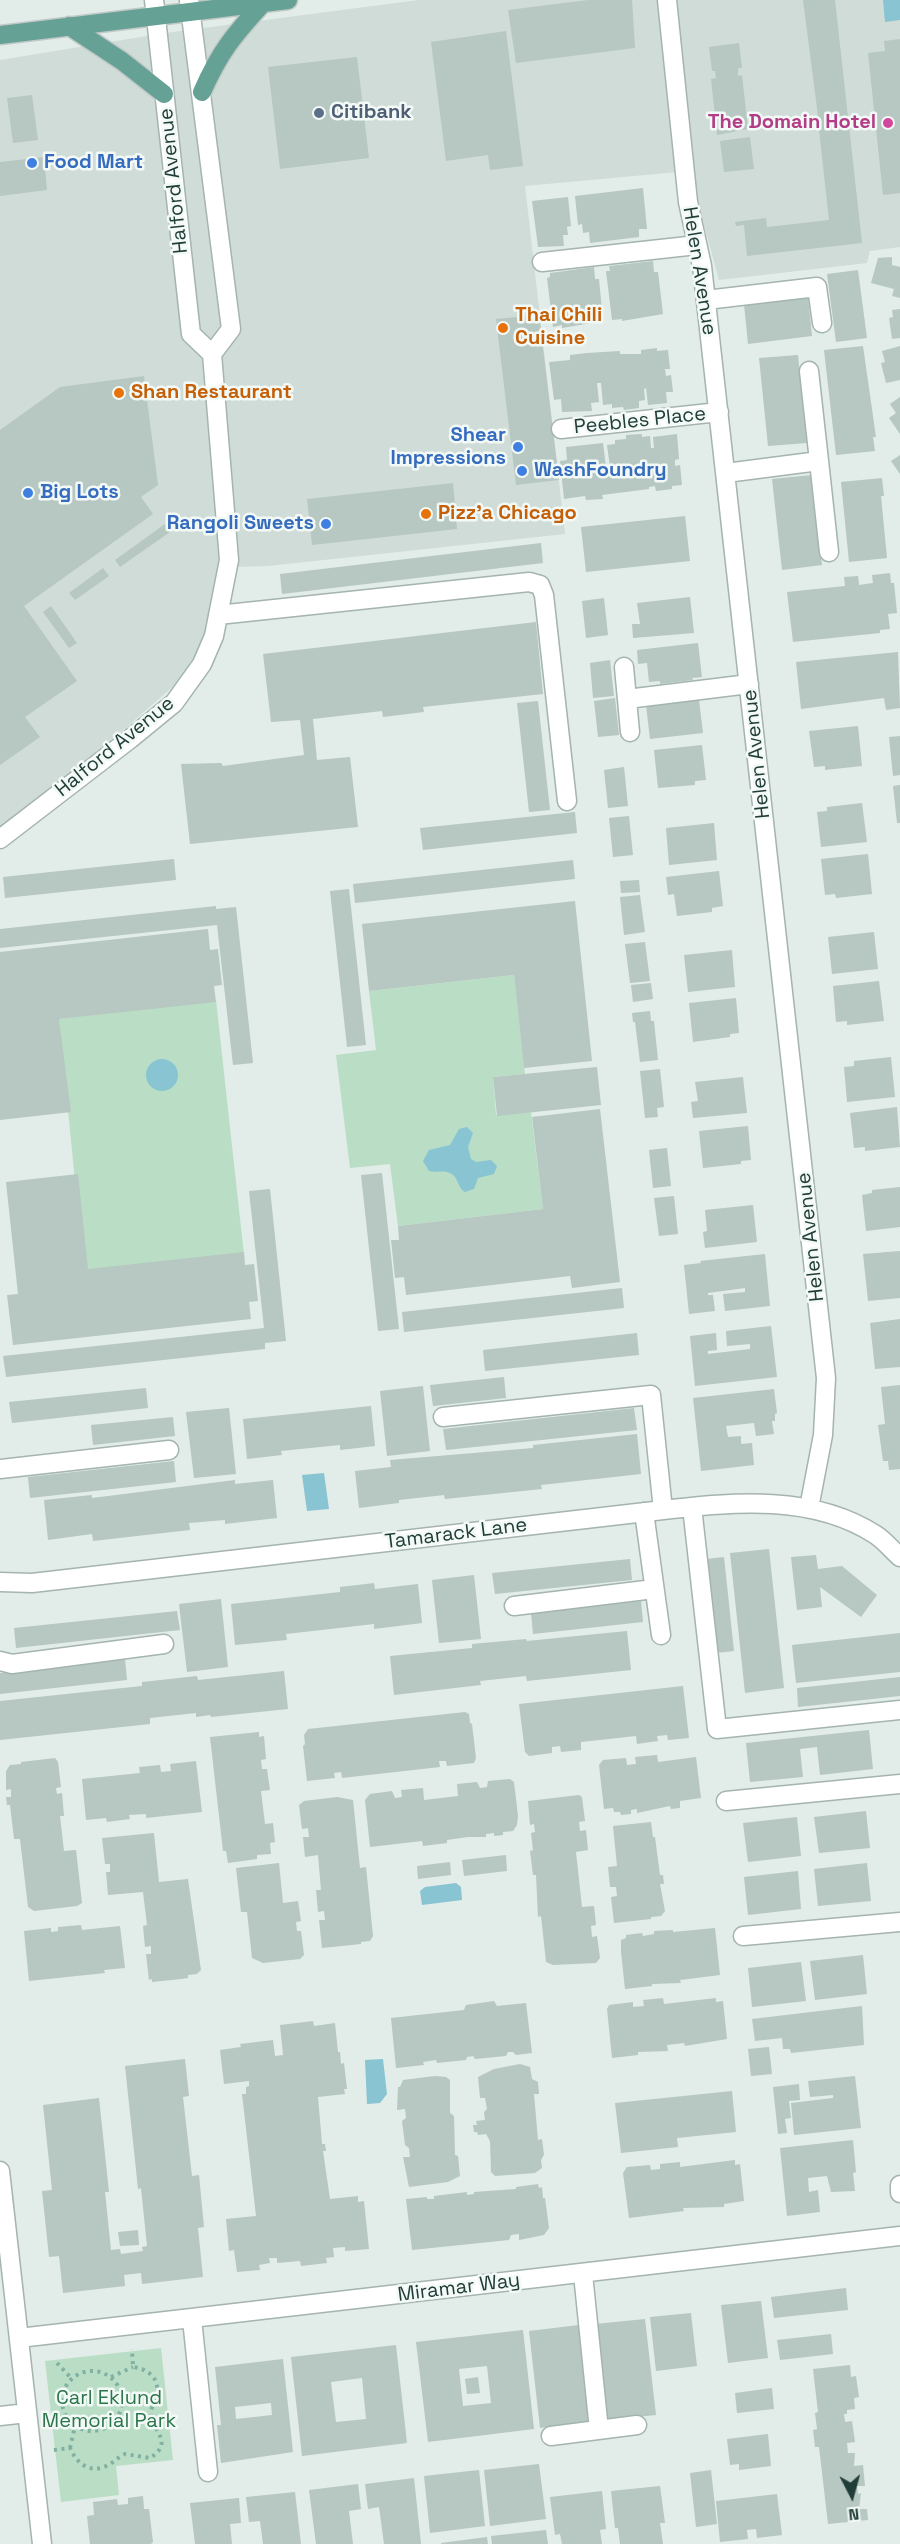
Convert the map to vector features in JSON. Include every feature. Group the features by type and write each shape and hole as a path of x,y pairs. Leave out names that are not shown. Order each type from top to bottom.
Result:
{"main road":[{"path":"0,35 69,26 155,8 288,0"},
{"path":"202,92 214,63 227,42 264,2"},
{"path":"69,26 122,61 164,94"}],"street":[{"name":"Helen Avenue","path":"667,0 688,202 706,300 719,412 826,1378 823,1436 809,1508"},
{"name":"Halford Avenue","path":"0,839 130,740 174,703 202,664 214,636 229,560 212,354 231,328 190,6"},
{"name":"Halford Avenue","path":"155,8 191,334 212,354"},
{"path":"542,262 697,245"},
{"path":"706,300 817,287 822,323"},
{"path":"809,370 829,552"},
{"name":"Peebles Place","path":"561,429 719,412"},
{"path":"726,473 819,460"},
{"path":"218,615 529,582 540,585 544,595 567,801"},
{"path":"624,667 630,732"},
{"path":"627,699 749,684"},
{"path":"443,1417 651,1395 663,1510"},
{"path":"0,1468 169,1450"},
{"name":"Tamarack Lane","path":"0,1581 32,1583 644,1512 768,1503 809,1508 839,1517 876,1535 900,1557"},
{"path":"692,1507 717,1729 900,1710"},
{"path":"644,1512 661,1635"},
{"path":"514,1606 654,1589"},
{"path":"0,1661 12,1664 164,1644"},
{"path":"726,1801 900,1784"},
{"path":"743,1936 900,1922"},
{"path":"1,2181 42,2544"},
{"path":"900,2185 900,2193"},
{"name":"Miramar Way","path":"19,2338 900,2236"},
{"path":"583,2274 599,2430"},
{"path":"192,2319 208,2472"},
{"path":"0,2416 27,2413"},
{"path":"551,2436 637,2425"}],"path":[{"path":"132,2349 133,2367"},
{"path":"57,2363 72,2379"},
{"path":"75,2426 70,2448 74,2458 82,2465 105,2467 125,2454 150,2458 157,2453 162,2436 151,2414 158,2387 151,2374 143,2368 133,2367 111,2377"},
{"path":"95,2371 111,2377 118,2385 122,2403 114,2421 97,2430 75,2426 65,2414 63,2404 66,2387 78,2374 95,2371"},
{"path":"54,2450 70,2448"}],"shaded area":[{"path":"419,0 900,0 900,247 870,251 867,263 719,280 689,171 525,186 565,534 268,566 233,567 199,664 0,837 0,60 165,33"}],"green space":[{"path":"514,975 525,1074 493,1077 496,1115 531,1112 543,1209 398,1226 390,1164 350,1168 336,1055 376,1050 369,991"},
{"path":"216,1000 244,1255 84,1272 59,1019"},
{"name":"Carl Eklund Memorial Park","path":"161,2348 173,2460 116,2466 119,2495 61,2502 45,2361"}],"water":[{"path":"883,0 900,0 900,20 885,22"},
{"path":"162,1059 173,1064 178,1075 173,1086 162,1091 151,1086 146,1075 151,1064"},
{"path":"467,1127 473,1133 468,1147 471,1159 476,1162 491,1160 497,1166 494,1174 478,1178 474,1189 465,1192 453,1175 429,1171 423,1161 429,1150 450,1145 459,1129"},
{"path":"324,1473 329,1509 307,1511 302,1475"},
{"path":"456,1883 461,1887 462,1900 422,1905 420,1891 425,1887"},
{"path":"383,2059 387,2094 380,2103 367,2104 365,2060"}],"building":[{"path":"588,0 632,0 635,48 516,63 508,10"},
{"path":"803,0 835,0 862,243 747,256 744,225 736,226 735,222 766,218 767,227 829,220 819,130 810,131 808,117 818,116"},
{"path":"506,31 523,166 490,170 488,155 446,161 431,42"},
{"name":"The Domain Hotel","path":"900,39 900,193 883,195 868,53 885,51 884,41"},
{"path":"739,43 742,68 738,68 738,76 742,75 748,129 717,135 711,79 716,78 715,71 712,71 709,47"},
{"name":"Citibank","path":"357,57 369,158 280,169 268,67"},
{"path":"32,95 38,140 13,143 7,98"},
{"path":"750,137 754,169 724,172 720,141"},
{"path":"44,157 47,190 0,196 0,162"},
{"path":"643,188 647,229 639,229 639,237 590,243 589,232 583,233 582,224 578,225 575,196"},
{"path":"568,197 571,226 567,227 568,235 563,235 564,246 538,247 532,201"},
{"path":"892,257 892,265 900,267 900,298 892,296 894,289 871,283 878,258"},
{"path":"653,261 654,272 658,272 663,314 622,321 622,319 612,320 606,271 610,271 609,266"},
{"path":"594,267 595,279 599,279 603,321 562,328 562,325 553,327 547,278 550,277 550,273"},
{"path":"858,270 867,338 836,342 827,274"},
{"path":"808,297 812,336 748,344 744,304"},
{"path":"900,309 900,338 892,339 889,318 893,317 892,310"},
{"path":"539,315 559,480 516,485 496,319"},
{"path":"863,346 876,437 873,437 875,451 836,455 824,350"},
{"path":"900,346 900,380 886,383 881,363 885,362 882,351"},
{"path":"657,348 657,351 668,350 670,369 665,369 666,376 671,375 673,392 666,392 667,403 648,405 646,388 644,389 645,400 639,401 639,408 624,410 623,407 612,408 612,404 603,405 601,383 597,383 599,402 591,403 592,411 562,412 561,399 554,400 549,362 570,360 570,355 620,351 620,354 641,354 641,350"},
{"path":"798,355 803,407 807,406 810,434 806,434 807,443 768,446 759,358"},
{"path":"144,376 158,485 141,497 153,514 24,606 77,681 25,717 40,737 0,765 0,430 60,387"},
{"path":"900,397 900,434 889,418 896,413 890,404"},
{"path":"642,434 642,437 650,436 651,448 654,448 653,437 677,434 679,459 675,460 675,466 680,465 682,485 656,491 655,486 649,489 602,495 603,499 586,500 585,496 564,499 560,461 567,460 566,447 603,443 606,467 610,467 607,445 615,444 615,440 626,439 626,435"},
{"path":"900,455 900,474 891,461"},
{"path":"812,475 823,557 821,557 822,565 782,570 772,479"},
{"path":"882,478 884,496 881,496 887,558 849,562 841,482"},
{"path":"453,483 457,529 312,545 307,499"},
{"path":"685,516 690,561 586,572 581,527"},
{"path":"165,524 170,532 120,567 115,560"},
{"path":"541,543 543,563 282,594 280,574"},
{"path":"103,568 109,576 75,600 69,593"},
{"path":"890,573 891,583 894,583 897,613 888,614 890,629 880,630 880,633 793,642 787,592 845,586 844,577 858,576 859,585 873,583 872,575"},
{"path":"690,597 694,633 633,638 632,624 640,624 637,603"},
{"path":"604,598 608,635 586,638 582,601"},
{"path":"51,606 77,643 69,648 43,612"},
{"path":"536,622 543,694 423,707 424,712 383,717 382,711 313,719 317,760 350,757 358,827 190,844 181,764 221,763 223,766 304,755 300,720 271,722 263,654"},
{"path":"698,643 702,677 660,684 660,681 649,682 647,663 638,664 637,650"},
{"path":"898,652 900,708 886,710 884,698 801,709 796,662"},
{"path":"610,660 614,696 593,698 590,663"},
{"path":"615,698 619,735 598,737 594,701"},
{"path":"689,698 689,701 699,700 703,733 650,739 646,705"},
{"path":"538,701 550,810 529,812 517,703"},
{"path":"858,726 862,766 825,770 825,766 814,767 809,731"},
{"path":"900,736 900,775 893,776 889,737"},
{"path":"702,745 706,780 695,781 695,785 658,788 654,750"},
{"path":"624,767 628,806 608,808 604,770"},
{"path":"900,785 900,823 897,823 893,786"},
{"path":"862,803 867,842 821,847 817,812 827,811 827,807"},
{"path":"575,812 577,833 423,850 420,828"},
{"path":"629,816 633,855 613,857 609,818"},
{"path":"714,823 717,860 669,865 666,828"},
{"path":"868,854 872,894 836,898 835,894 825,895 821,859"},
{"path":"174,859 176,880 5,898 3,877"},
{"path":"573,860 575,879 355,903 353,884"},
{"path":"719,871 723,906 712,908 712,912 677,916 674,894 668,895 666,877"},
{"path":"639,880 640,892 621,893 620,881"},
{"path":"349,889 366,1045 347,1047 330,891"},
{"path":"640,895 645,932 624,935 620,897"},
{"path":"575,901 592,1061 524,1068 514,975 369,991 362,924"},
{"path":"216,906 216,909 236,907 253,1063 233,1065 217,925 0,948 0,929"},
{"path":"208,929 210,950 218,949 222,985 214,986 216,1002 59,1019 71,1112 0,1120 0,952"},
{"path":"874,932 878,969 832,974 828,937"},
{"path":"645,942 650,981 630,983 625,944"},
{"path":"732,950 735,987 688,992 684,955"},
{"path":"879,981 884,1021 847,1025 847,1021 836,1022 833,986"},
{"path":"651,983 653,999 633,1002 631,985"},
{"path":"736,998 739,1033 730,1034 730,1037 693,1042 689,1003"},
{"path":"650,1011 651,1021 654,1021 658,1060 640,1062 632,1013"},
{"path":"891,1057 895,1097 847,1102 844,1067 854,1066 854,1061"},
{"path":"597,1067 601,1105 497,1116 493,1077"},
{"path":"660,1069 664,1107 657,1108 658,1117 645,1118 640,1071"},
{"path":"743,1077 747,1113 693,1118 691,1102 698,1101 695,1082"},
{"path":"897,1107 900,1147 865,1151 865,1147 854,1148 850,1113"},
{"path":"600,1109 620,1282 572,1288 570,1276 406,1295 404,1277 395,1278 391,1240 399,1240 398,1226 543,1209 532,1117"},
{"path":"748,1126 751,1160 741,1161 741,1164 703,1168 699,1131"},
{"path":"667,1148 671,1186 653,1188 649,1150"},
{"path":"382,1173 399,1329 378,1331 361,1175"},
{"path":"78,1174 88,1269 244,1252 245,1265 254,1264 258,1301 249,1302 251,1319 13,1345 7,1295 18,1294 6,1182"},
{"path":"900,1187 900,1227 866,1231 862,1195 872,1193 872,1190"},
{"path":"270,1189 286,1341 265,1343 265,1349 6,1377 3,1356 264,1328 249,1191"},
{"path":"674,1196 678,1234 659,1236 654,1198"},
{"path":"753,1205 757,1242 705,1248 703,1232 707,1231 705,1210"},
{"path":"900,1251 900,1298 868,1301 863,1254"},
{"path":"765,1254 770,1306 725,1311 723,1294 745,1292 745,1288 708,1293 708,1295 713,1295 715,1311 689,1314 684,1265 701,1263 700,1261"},
{"path":"622,1288 624,1308 404,1332 402,1312"},
{"path":"900,1319 900,1367 875,1369 870,1323"},
{"path":"771,1326 777,1377 695,1386 690,1336 716,1333 717,1350 708,1351 708,1354 750,1349 750,1344 727,1346 726,1331"},
{"path":"637,1333 639,1355 485,1371 483,1350"},
{"path":"504,1377 506,1398 433,1406 430,1385"},
{"path":"900,1385 900,1469 889,1470 888,1461 883,1461 878,1425 885,1424 881,1387"},
{"path":"423,1386 430,1451 387,1456 380,1391"},
{"path":"146,1388 148,1408 12,1423 9,1402"},
{"path":"774,1389 777,1413 775,1421 772,1421 774,1434 756,1436 754,1423 726,1426 728,1437 741,1436 741,1444 752,1443 754,1465 701,1471 693,1398"},
{"path":"371,1406 375,1446 340,1450 340,1445 281,1451 282,1455 247,1459 243,1419"},
{"path":"229,1408 236,1474 194,1478 186,1412"},
{"path":"634,1408 637,1430 446,1450 443,1429"},
{"path":"173,1417 175,1436 93,1445 91,1425"},
{"path":"637,1434 641,1474 541,1485 542,1489 445,1499 444,1495 399,1500 399,1503 359,1508 355,1471 391,1467 390,1460 533,1448 533,1445"},
{"path":"174,1461 176,1482 30,1498 28,1477"},
{"path":"235,1480 235,1484 273,1480 277,1518 225,1524 225,1520 189,1523 190,1530 93,1541 92,1534 48,1540 44,1500 92,1495 92,1498"},
{"path":"769,1549 784,1688 745,1693 730,1553"},
{"path":"816,1555 818,1569 842,1566 877,1595 861,1617 820,1587 822,1607 797,1610 791,1557"},
{"path":"724,1557 734,1651 716,1653 706,1559"},
{"path":"630,1559 632,1580 495,1594 492,1573"},
{"path":"474,1575 481,1639 439,1643 432,1580"},
{"path":"374,1583 375,1589 418,1584 422,1623 374,1629 374,1624 286,1634 287,1640 235,1645 231,1604 340,1592 340,1587"},
{"path":"221,1599 228,1667 187,1672 179,1604"},
{"path":"641,1601 643,1622 533,1634 531,1613"},
{"path":"177,1611 180,1630 16,1648 14,1628"},
{"path":"627,1631 631,1670 527,1681 526,1676 480,1681 481,1685 394,1695 390,1656 472,1648 472,1644"},
{"path":"900,1633 900,1672 796,1683 792,1645"},
{"path":"125,1659 127,1680 0,1694 0,1673"},
{"path":"284,1671 288,1709 211,1717 210,1715 196,1717 196,1713 150,1718 150,1724 0,1740 0,1701 142,1686 142,1682 197,1676 198,1680"},
{"path":"900,1677 900,1696 798,1707 797,1688"},
{"path":"683,1686 689,1738 668,1740 667,1735 657,1736 658,1741 637,1744 636,1736 581,1742 581,1750 561,1752 560,1746 552,1747 552,1753 529,1756 525,1752 519,1704"},
{"path":"465,1712 469,1714 472,1724 476,1758 474,1763 447,1766 446,1761 439,1761 440,1767 342,1778 341,1772 334,1773 335,1778 307,1781 303,1746 305,1744 304,1735 308,1729"},
{"path":"869,1730 873,1769 820,1775 817,1747 800,1749 803,1777 750,1782 746,1743"},
{"path":"259,1732 259,1737 264,1736 266,1759 261,1760 262,1769 267,1769 270,1790 261,1791 265,1824 273,1823 275,1842 270,1843 271,1854 257,1855 257,1859 228,1863 226,1851 223,1851 210,1737"},
{"path":"657,1755 658,1762 696,1757 701,1798 680,1801 680,1808 671,1809 670,1806 637,1813 637,1809 631,1810 631,1814 621,1815 620,1812 614,1812 613,1808 604,1809 599,1765 603,1760 626,1758 627,1765 636,1764 635,1757"},
{"path":"55,1758 58,1762 61,1787 56,1788 57,1794 62,1793 64,1816 60,1816 64,1851 76,1850 82,1903 77,1906 34,1911 28,1907 20,1839 14,1839 10,1805 7,1805 6,1797 11,1797 11,1789 6,1790 6,1771 10,1765 21,1764 21,1762"},
{"path":"196,1761 202,1812 146,1818 146,1814 129,1815 130,1819 107,1822 106,1818 86,1820 82,1779 140,1773 139,1767 160,1765 161,1772 171,1771 170,1764"},
{"path":"510,1779 514,1782 518,1816 517,1825 513,1831 503,1832 503,1835 486,1834 486,1837 447,1840 447,1843 423,1846 422,1841 370,1847 365,1800 370,1794 392,1791 395,1798 402,1797 401,1790 423,1788 424,1800 458,1796 457,1784 477,1782 480,1788 487,1787 488,1781"},
{"path":"579,1795 582,1797 585,1821 579,1822 580,1831 586,1830 588,1850 576,1852 582,1907 594,1906 596,1925 591,1926 592,1937 597,1936 600,1958 596,1963 553,1965 546,1962 541,1916 538,1917 536,1875 533,1875 530,1851 533,1850 531,1833 535,1832 534,1824 530,1825 528,1801"},
{"path":"337,1797 353,1800 360,1868 366,1867 373,1936 370,1941 361,1942 361,1944 322,1948 319,1920 325,1920 324,1911 318,1912 316,1890 321,1890 318,1855 305,1857 303,1837 309,1837 308,1828 302,1829 299,1805 304,1801"},
{"path":"866,1811 870,1848 819,1853 814,1817"},
{"path":"797,1817 801,1856 748,1862 743,1823"},
{"path":"651,1822 660,1875 663,1875 664,1884 660,1884 665,1911 661,1916 651,1917 651,1919 614,1923 611,1897 617,1896 616,1887 610,1887 608,1867 617,1866 613,1826"},
{"path":"154,1833 159,1882 188,1879 201,1970 197,1974 188,1975 188,1978 152,1982 152,1979 149,1980 146,1954 151,1954 151,1946 145,1947 143,1926 147,1925 143,1892 108,1895 106,1872 110,1872 110,1864 105,1864 102,1838"},
{"path":"506,1855 507,1871 464,1876 462,1860"},
{"path":"450,1862 451,1875 418,1879 417,1866"},
{"path":"279,1863 283,1903 298,1901 301,1921 296,1922 297,1931 301,1931 304,1955 300,1959 263,1963 252,1958 247,1912 241,1912 236,1868"},
{"path":"867,1863 871,1901 818,1906 814,1869"},
{"path":"798,1871 801,1909 748,1915 744,1877"},
{"path":"81,1925 82,1930 120,1926 125,1968 104,1970 105,1973 29,1981 24,1931 51,1928 51,1932 58,1931 58,1927"},
{"path":"715,1928 720,1975 680,1980 681,1983 652,1984 652,1986 625,1989 621,1940 626,1938 626,1935 642,1933 643,1936 654,1934 654,1931 673,1930 673,1932"},
{"path":"863,1955 867,1994 815,2000 810,1961"},
{"path":"801,1962 806,2001 752,2007 748,1968"},
{"path":"663,1998 664,2004 716,1998 716,2002 723,2001 727,2039 685,2046 684,2043 667,2045 668,2051 638,2052 638,2055 612,2058 607,2009 609,2005 633,2002 633,2007 644,2006 643,2000"},
{"path":"494,2001 497,2006 526,2003 532,2053 516,2055 508,2052 506,2056 475,2059 473,2056 467,2057 466,2060 437,2063 436,2060 423,2062 424,2065 396,2068 391,2018 464,2010 466,2005"},
{"path":"862,2006 864,2045 791,2053 790,2049 783,2049 782,2038 755,2041 752,2019"},
{"path":"313,2021 314,2026 335,2023 338,2052 340,2052 341,2064 344,2063 347,2089 344,2089 345,2094 318,2097 330,2199 358,2196 358,2202 364,2201 369,2249 345,2251 345,2247 333,2248 334,2257 326,2258 327,2263 301,2266 300,2261 277,2263 277,2258 269,2258 270,2263 259,2265 260,2270 237,2272 234,2250 229,2251 226,2219 256,2216 242,2094 246,2094 249,2081 224,2084 220,2050 241,2047 240,2044 273,2040 275,2056 283,2055 280,2025"},
{"path":"769,2047 772,2074 751,2076 748,2049"},
{"path":"185,2059 189,2096 183,2097 192,2176 199,2175 204,2227 198,2228 203,2277 142,2284 141,2273 124,2275 125,2286 63,2293 59,2256 49,2257 42,2191 52,2190 43,2105 99,2098 109,2192 105,2192 111,2250 120,2249 121,2254 143,2251 142,2247 147,2246 141,2188 138,2189 125,2066"},
{"path":"520,2064 530,2067 532,2079 538,2082 539,2094 534,2094 538,2140 542,2139 544,2155 541,2160 542,2168 535,2173 495,2176 491,2172 490,2141 486,2134 478,2135 474,2132 473,2125 477,2125 476,2121 485,2120 484,2112 487,2109 485,2098 480,2098 478,2077 494,2069"},
{"path":"855,2076 861,2128 794,2135 791,2103 833,2098 833,2095 810,2097 808,2081"},
{"path":"446,2077 450,2080 450,2113 454,2116 455,2155 458,2156 460,2176 448,2182 409,2187 403,2157 410,2157 409,2148 405,2145 402,2121 406,2118 405,2109 397,2110 398,2087 403,2080"},
{"path":"799,2084 800,2100 789,2101 791,2118 785,2119 787,2133 778,2134 773,2087"},
{"path":"732,2091 736,2132 677,2138 678,2147 621,2153 615,2103"},
{"path":"853,2140 855,2191 831,2192 827,2176 808,2178 809,2192 818,2190 820,2212 787,2216 780,2148"},
{"path":"735,2160 735,2165 740,2164 744,2201 724,2204 724,2207 683,2208 684,2211 629,2218 623,2173 627,2167 650,2165 651,2170 660,2169 660,2164 680,2162 680,2167"},
{"path":"538,2184 539,2188 542,2187 543,2198 545,2198 549,2228 544,2235 519,2240 519,2234 511,2235 509,2240 412,2250 406,2199 427,2197 427,2199 434,2199 434,2196 467,2192 467,2195 474,2194 474,2192 516,2189 516,2187"},
{"path":"138,2230 139,2245 120,2246 118,2232"},
{"path":"846,2288 848,2310 774,2318 771,2297"},
{"path":"761,2301 768,2358 728,2363 721,2305"},
{"path":"691,2313 697,2366 656,2371 650,2317"},
{"path":"645,2319 656,2415 606,2420 595,2324"},
{"path":"579,2325 590,2422 540,2428 529,2331"},
{"path":"523,2330 534,2429 428,2442 416,2342","holes":["487,2366 491,2403 463,2406 459,2369"]},
{"path":"831,2334 833,2354 780,2360 777,2340"},
{"path":"396,2345 407,2443 302,2456 291,2357","holes":["362,2378 366,2419 336,2422 331,2382"]},
{"path":"283,2359 293,2452 221,2463 217,2425 221,2425 215,2367","holes":["271,2403 272,2415 236,2419 235,2407"]},
{"path":"850,2365 851,2377 856,2376 859,2397 854,2398 855,2409 847,2410 847,2414 844,2414 845,2422 852,2421 855,2442 847,2443 848,2453 855,2453 854,2466 863,2465 865,2486 857,2486 858,2494 861,2493 859,2509 867,2509 868,2520 828,2524 819,2447 815,2447 813,2430 817,2429 815,2413 818,2412 813,2369"},
{"path":"478,2377 480,2393 467,2394 465,2379"},
{"path":"772,2388 774,2409 737,2413 735,2393"},
{"path":"768,2434 771,2466 739,2470 739,2464 730,2465 727,2439"},
{"path":"539,2464 546,2519 490,2526 484,2470"},
{"path":"479,2470 485,2526 430,2533 424,2476"},
{"path":"711,2470 717,2524 696,2527 690,2473"},
{"path":"414,2478 421,2544 384,2544 379,2507 368,2509 365,2484"},
{"path":"358,2484 361,2509 349,2511 353,2544 316,2544 309,2490"},
{"path":"660,2486 665,2523 660,2523 663,2544 620,2544 618,2528 615,2528 611,2491"},
{"path":"602,2491 606,2529 600,2530 602,2544 562,2544 560,2534 555,2535 550,2497"},
{"path":"295,2492 301,2544 263,2544 260,2521 249,2522 246,2497"},
{"path":"777,2494 782,2535 757,2538 756,2529 747,2530 748,2539 720,2542 716,2501"},
{"path":"143,2496 144,2509 149,2509 153,2542 151,2544 90,2544 87,2516 94,2515 93,2502 117,2499 118,2505 128,2504 128,2498"},
{"path":"239,2498 241,2523 230,2524 232,2544 195,2544 190,2503"},
{"path":"546,2530 548,2544 492,2544 491,2536"},
{"path":"487,2537 488,2544 441,2544 441,2543"}],"place":[{"name":"Citibank","path":"319,113"},
{"name":"The Domain Hotel","path":"888,123"},
{"name":"Food Mart","path":"32,163"},
{"name":"Thai Chili Cuisine","path":"503,328"},
{"name":"Shan Restaurant","path":"119,393"},
{"name":"Shear Impressions","path":"518,447"},
{"name":"WashFoundry","path":"522,471"},
{"name":"Big Lots","path":"28,493"},
{"name":"Pizz’a Chicago","path":"426,514"},
{"name":"Rangoli Sweets","path":"326,524"}]}
